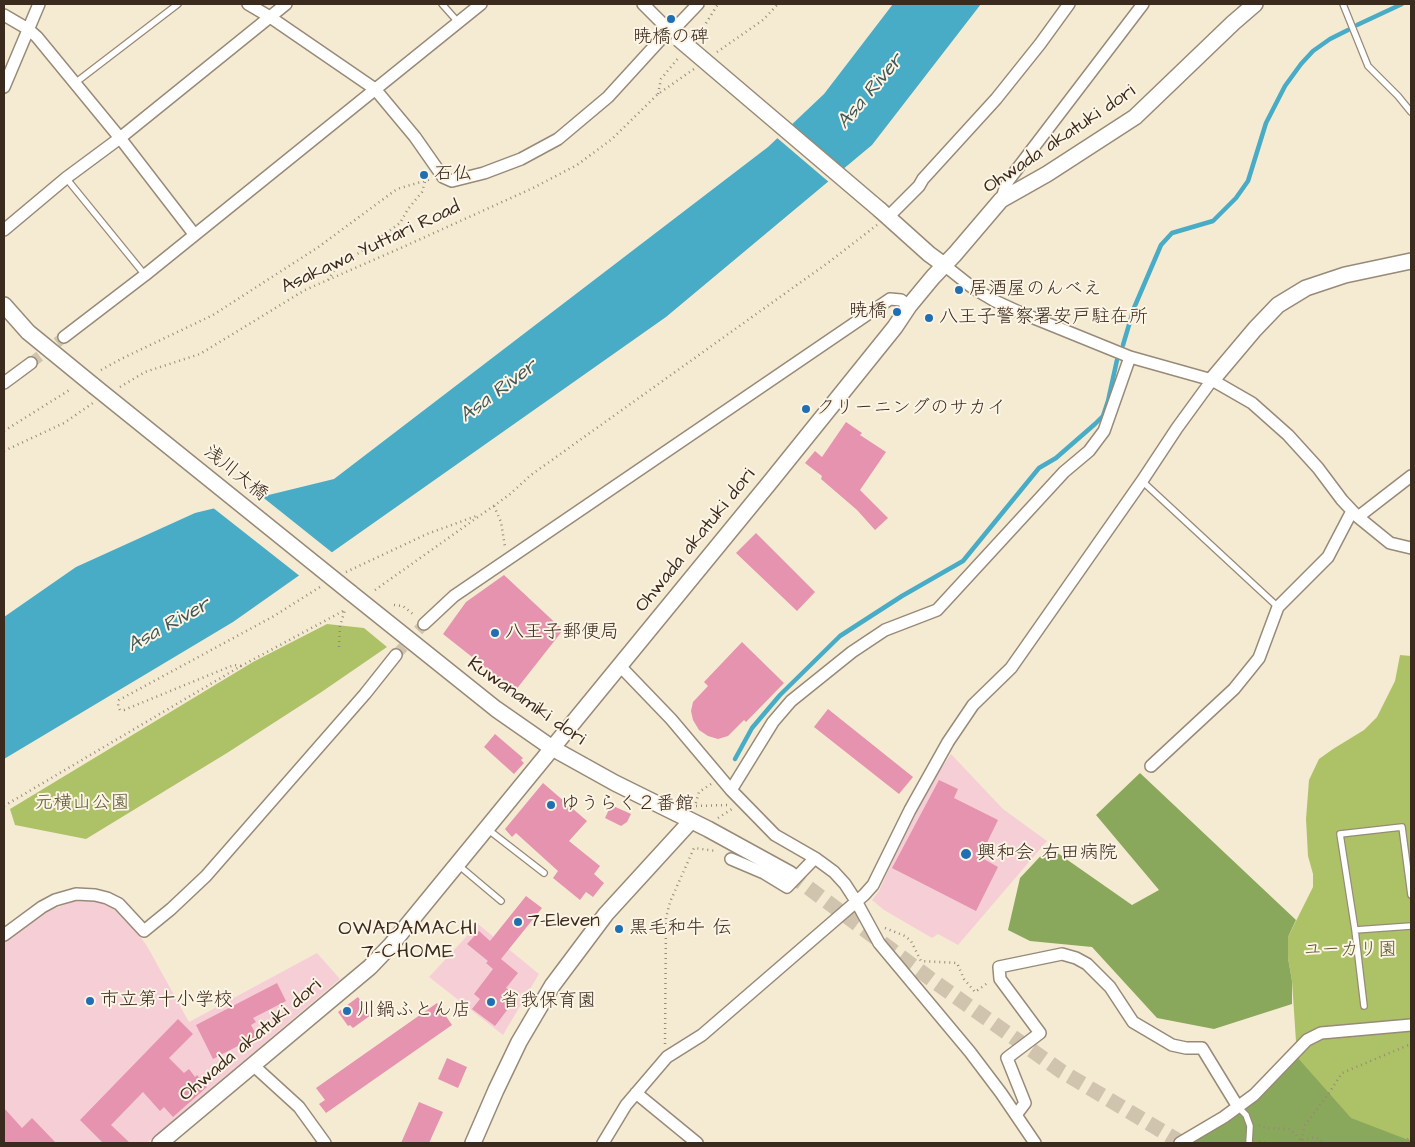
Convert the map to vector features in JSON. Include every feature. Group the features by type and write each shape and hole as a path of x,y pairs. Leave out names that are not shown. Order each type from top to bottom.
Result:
{"street":[{"path":"4,87 39,4"},
{"path":"248,4 375,89 415,137 446,180 452,181 469,178 530,155 571,130 608,97 661,39 675,35 698,4"},
{"path":"4,230 66,178 120,138 286,4"},
{"path":"64,337 145,275 480,4"},
{"path":"643,4 675,35 883,216 974,288 995,301 1130,357 1212,380 1252,403 1288,435 1318,468 1355,514 1390,543 1411,548"},
{"path":"883,216 919,186 990,106 1069,4"},
{"path":"1001,200 1008,181 1143,4"},
{"name":"Ohwada akatuki dori","path":"160,1143 370,967 391,945 890,335 909,306 1001,200 1047,174 1136,117 1232,23 1255,4"},
{"path":"4,15 28,29 37,37 120,138 194,234"},
{"path":"602,1143 626,1105 667,1058 702,1035 873,885 910,810 948,742 973,705 1012,668 1177,428 1212,380 1255,329 1278,305 1306,288 1345,276 1411,261"},
{"path":"421,621 454,596 890,299 900,300 909,306"},
{"path":"4,305 28,332 97,393"},
{"path":"731,790 773,722 791,701 852,652 885,630 937,610 1064,472 1089,451 1104,431 1130,357"},
{"path":"4,383 31,363"},
{"name":"浅川大橋","path":"97,393 351,593"},
{"path":"1151,766 1234,689 1259,658 1278,607 1328,557 1355,514 1411,476"},
{"name":"Kuwanamiki dori","path":"351,593 496,709 552,748 615,784 691,821 790,874"},
{"path":"4,935 42,907 55,900 76,894 95,895 119,904 144,931 206,876 396,655"},
{"path":"619,665 672,719 731,790 775,835 815,858 834,872 845,884 878,943 970,1052 1035,1143"},
{"path":"473,1143 519,1042 552,986 606,914 691,821"},
{"path":"731,859 764,873 787,887 815,858"},
{"path":"1016,1115 1025,1103 1007,1058 1040,1033 1000,979 999,967 1062,954 1087,964 1110,987 1133,1022 1172,1046 1202,1048 1242,1110"},
{"path":"1180,1143 1242,1110 1307,1040 1320,1034 1411,1025"},
{"path":"254,1066 299,1107 325,1143"},
{"path":"636,1093 697,1143"}],"lane":[{"path":"75,83 178,4"},
{"path":"442,4 458,22"},
{"path":"1343,4 1368,66 1411,112"},
{"path":"66,178 145,275"},
{"path":"1142,481 1278,607"},
{"path":"1364,1006 1355,930 1340,834 1402,827 1411,895"},
{"path":"486,828 544,873"},
{"path":"456,864 501,902"},
{"path":"1355,930 1411,926"},
{"path":"1242,1110 1250,1126 1249,1143"}],"path":[{"path":"715,53 763,20 778,4"},
{"name":"Asakawa Yuttari Road","path":"114,390 145,372 200,354 305,290 412,244 577,165 612,140 658,94 701,64"},
{"path":"101,370 213,315 317,248 398,189 425,182 441,174"},
{"path":"328,280 334,271 400,223 408,209 422,192 425,182"},
{"path":"375,590 510,495 531,475 829,262 883,216"},
{"path":"4,431 71,389"},
{"path":"4,452 58,426 97,393"},
{"path":"494,506 501,522 506,561"},
{"path":"346,573 427,534 486,512"},
{"path":"241,666 234,665 226,668 124,710 120,710 118,706 119,700 274,616 323,586"},
{"path":"394,605 403,606 421,621"},
{"path":"4,806 241,666 345,610 340,626 339,647"},
{"path":"717,819 734,808 731,805 695,806 699,792 720,777"},
{"path":"667,1058 665,1043 666,918 670,902 694,848 716,851 731,859"},
{"path":"882,926 905,936 911,941 921,961 957,963 964,979 975,992 999,975"},
{"path":"1300,1142 1305,1125 1342,1073 1411,1044"},
{"path":"1242,1110 1257,1124 1266,1128 1290,1128 1300,1142"},
{"path":"1404,1143 1411,1136"},
{"path":"1300,1142 1314,1137 1325,1143"}],"shaded area":[{"name":"興和会 右田病院","path":"951,754 1003,809 1047,841 958,945 938,934 932,938 884,910 872,900 879,891 932,781"},
{"name":"市立第十小学校","path":"92,899 116,907 129,921 147,946 189,1022 317,953 340,979 147,1143 4,1143 4,943 43,913 77,900"},
{"name":"省我保育園","path":"478,924 539,974 503,1035 429,977"}],"green space":[{"name":"元横山公園","path":"327,624 364,628 387,647 227,753 86,839 15,825 10,809 253,662"},
{"name":"ユーカリ園","path":"1400,655 1411,656 1411,1143 1188,1143 1268,1090 1297,1057 1292,981 1288,958 1288,937 1313,887 1313,874 1308,856 1306,819 1309,780 1319,759 1364,730 1377,717 1395,681"},
{"path":"1140,773 1296,920 1288,937 1292,1004 1214,1029 1157,1018 1092,947 1030,941 1008,930 1020,878 1049,847 1132,905 1159,890 1096,815"},
{"path":"1297,1057 1351,1118 1411,1141 1411,1143 1188,1143 1268,1090"}],"water":[{"name":"Asa River","path":"893,4 981,4 872,145 666,317 233,622 4,759 4,617 76,567 195,513 334,479 768,147 824,94"}],"pier":[{"path":"789,123 845,170 830,183 776,137"},
{"path":"260,495 334,554 301,577 212,507"}],"building":[{"path":"846,422 862,433 860,435 886,452 860,490 888,518 875,530 857,510 821,479 822,476 805,463 815,451 822,457"},
{"path":"756,533 815,592 797,611 736,553"},
{"path":"504,575 563,630 515,691 443,634 466,602"},
{"path":"742,642 784,683 746,722 744,720 728,736 718,739 708,736 699,730 693,720 691,711 693,702 708,686 704,682"},
{"path":"828,709 913,777 899,794 814,727"},
{"path":"495,734 523,758 521,760 524,763 514,774 484,747"},
{"path":"939,780 958,789 954,798 998,820 980,857 998,867 976,911 892,868"},
{"path":"543,783 587,821 569,841 600,866 594,874 604,883 593,897 586,892 580,900 553,878 558,871 516,833 512,837 505,829"},
{"path":"611,805 631,814 627,822 621,826 605,818"},
{"path":"526,896 542,908 501,959 518,973 506,988 517,997 495,1026 472,1009 480,999 474,994 493,969 486,963 488,961 467,944 479,931 490,941"},
{"path":"277,983 286,1001 253,1018 256,1022 251,1025 257,1036 213,1059 196,1025"},
{"path":"358,997 371,1015 353,1028 350,1025 348,1026 338,1012"},
{"path":"437,1003 452,1025 326,1113 319,1104 325,1100 316,1088"},
{"path":"178,1019 193,1034 169,1058 184,1073 189,1069 195,1077 197,1075 207,1087 173,1117 164,1107 160,1111 143,1092 111,1125 130,1143 103,1143 80,1120"},
{"path":"447,1058 467,1067 458,1088 438,1079"},
{"path":"419,1102 443,1112 429,1143 401,1143"},
{"path":"4,1108 22,1128 32,1118 56,1143 4,1143"}],"waterway":[{"path":"1357,25 1402,4"},
{"path":"1123,345 1134,308 1161,245 1172,233 1213,221 1236,198 1248,181 1266,123 1285,86 1313,51 1330,39 1348,30"},
{"path":"735,759 752,728 780,695 840,636 902,596 963,561 1039,468 1056,458 1103,416 1117,360"}],"tunnel":[{"path":"31,363 64,337"},
{"path":"396,655 424,624"},
{"path":"790,874 932,980 1061,1071 1182,1143"}],"place":[{"name":"暁橋の碑","path":"671,19"},
{"name":"石仏","path":"424,175"},
{"name":"居酒屋のんべえ","path":"959,290"},
{"name":"暁橋","path":"897,312"},
{"name":"八王子警察署安戸駐在所","path":"929,318"},
{"name":"クリーニングのサカイ","path":"806,409"},
{"name":"八王子郵便局","path":"495,633"},
{"name":"ゆうらく２番館","path":"551,805"},
{"name":"興和会 右田病院","path":"966,854"},
{"name":"7-Eleven","path":"518,922"},
{"name":"黒毛和牛 伝","path":"619,929"},
{"name":"市立第十小学校","path":"90,1001"},
{"name":"省我保育園","path":"491,1002"},
{"name":"川鍋ふとん店","path":"347,1011"}],"district":[{"name":"OWADAMACHI 7-CHOME","path":"408,942"}]}
